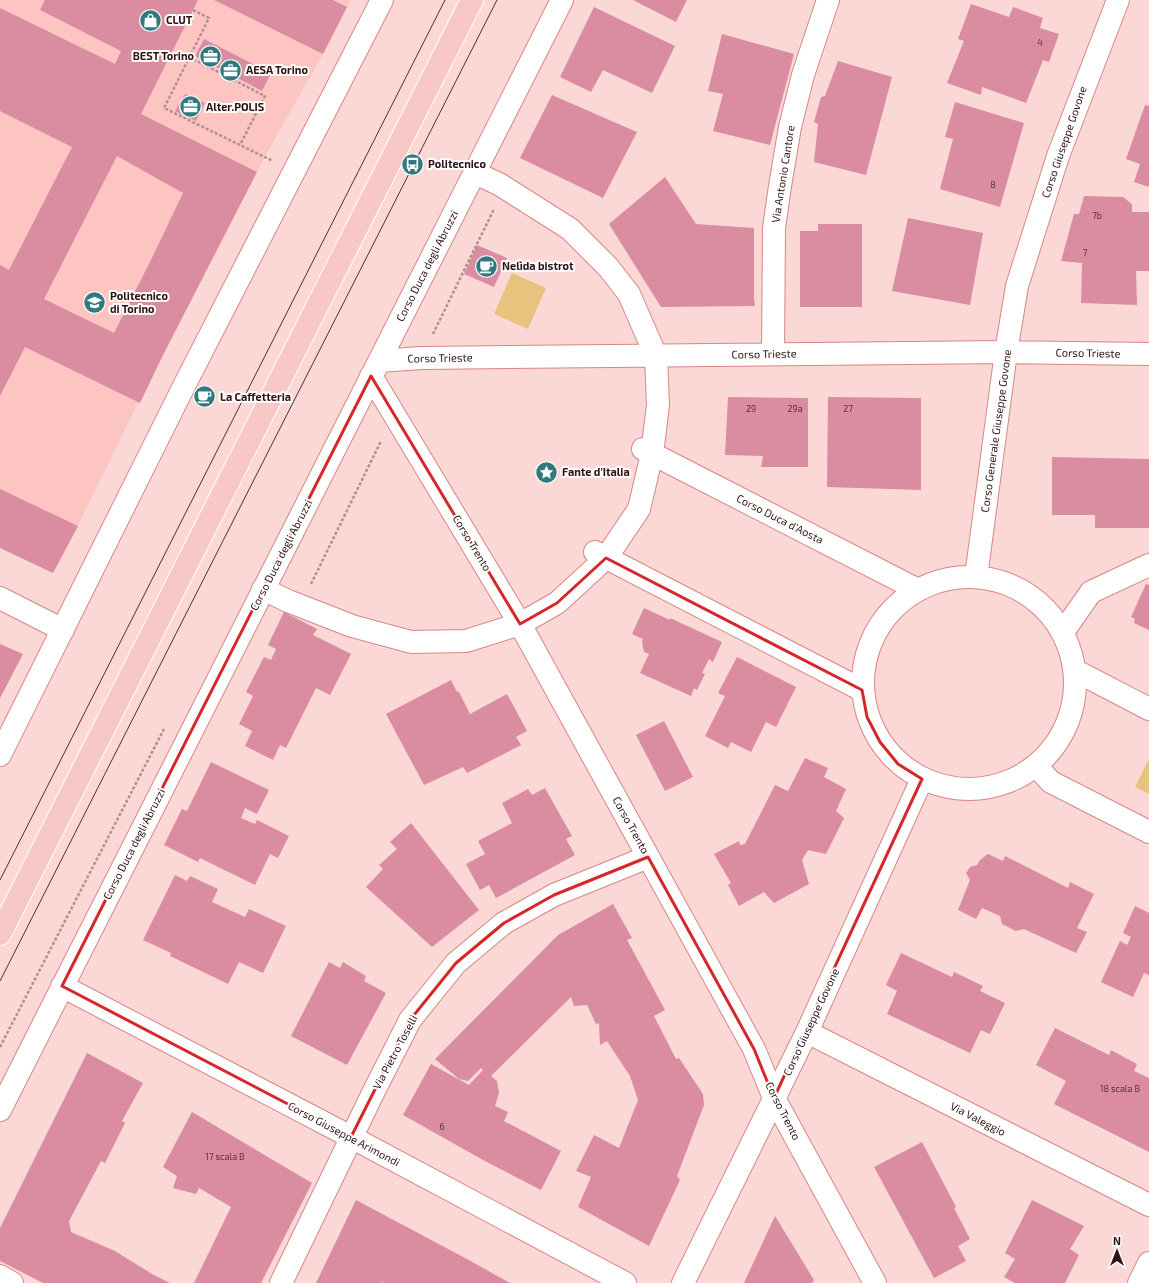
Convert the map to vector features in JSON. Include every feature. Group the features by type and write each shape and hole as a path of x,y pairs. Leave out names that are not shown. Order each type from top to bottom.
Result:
{"main road":[{"path":"0,934 472,0"}],"street":[{"path":"0,755 185,384 382,0"},
{"name":"Corso Duca degli Abruzzi","path":"0,1110 562,0"},
{"name":"Via Antonio Cantore","path":"774,354 774,228 780,186 790,127 803,75 828,0"},
{"name":"Corso Giuseppe Govone","path":"1017,286 1058,156 1118,0"},
{"path":"264,589 352,626 411,642 466,641 520,624 557,604 601,555 639,509 647,451 658,405 656,356 629,294 608,267 570,229 499,184 475,172"},
{"name":"Corso Generale Giuseppe Govone","path":"976,577 1006,352 1017,286"},
{"name":"Corso Trieste","path":"375,369 421,358 1006,352 1149,354"},
{"name":"Corso Trento","path":"375,369 520,624 754,1049 774,1098 875,1283"},
{"name":"Corso Duca d'Aosta","path":"647,451 918,590"},
{"path":"601,555 862,690"},
{"path":"1063,632 1091,592 1149,565"},
{"path":"976,577 1011,585 1041,604 1063,632 1071,651 1076,671 1074,706 1060,740 1036,767 1010,782 981,790 951,789 922,779 898,764 880,742 868,718 862,690 864,660 876,632 894,607 918,590 946,579 976,577"},
{"path":"0,598 63,630"},
{"path":"1076,671 1149,709"},
{"path":"1036,767 1051,782 1149,832"},
{"name":"Corso Giuseppe Govone","path":"683,1283 807,1032 922,779"},
{"name":"Via Pietro Toselli","path":"281,1283 410,1020 456,963 504,923 554,895 648,857"},
{"name":"Corso Giuseppe Arimondi","path":"62,986 625,1283"},
{"name":"Via Valeggio","path":"807,1032 1149,1206"},
{"path":"1139,1283 1149,1263"},
{"path":"0,1276 12,1283"}],"path":[{"path":"193,10 208,18 164,108 279,164"},
{"path":"189,57 265,96 240,145"}],"highlighted area":[{"path":"371,376 520,624 557,603 606,558 862,690 867,717 880,742 898,764 922,779 774,1098 754,1049 648,857 554,895 504,923 456,963 410,1020 351,1137 62,986"}],"shaded area":[{"name":"Politecnico di Torino","path":"0,0 351,0 323,54 263,160 53,573 0,547"},
{"path":"512,273 546,288 528,329 494,314"},
{"path":"1149,759 1149,794 1135,787"}],"building":[{"path":"45,0 198,0 141,114 257,172 140,403 25,347 0,396 0,265 9,270 72,147 0,111 0,8 115,64 121,51 40,10","holes":["117,156 183,193 114,333 44,299"]},
{"path":"214,0 333,0 347,7 323,54"},
{"path":"633,0 687,0 676,22"},
{"path":"971,4 1009,17 1013,7 1043,18 1040,28 1059,34 1049,62 1043,60 1026,103 982,87 981,95 947,83 964,41 958,39"},
{"path":"594,7 675,46 652,93 603,70 591,92 560,77"},
{"path":"722,34 794,54 770,145 713,131 723,94 708,91"},
{"path":"204,39 271,73 262,91 195,56"},
{"path":"838,61 892,77 866,175 814,162 818,124 814,122 821,97 825,96"},
{"name":"Alter.POLIS","path":"185,94 205,103 196,121 175,111"},
{"path":"552,95 637,132 603,198 520,158"},
{"path":"955,102 1024,123 1000,207 940,189 953,139 945,137"},
{"path":"1145,105 1149,106 1149,187 1134,182 1140,164 1126,159"},
{"path":"665,177 696,224 754,228 755,306 661,307 609,224"},
{"path":"1084,196 1123,197 1132,204 1132,212 1149,212 1149,271 1136,271 1137,305 1081,303 1082,263 1061,261 1074,214 1079,214"},
{"path":"908,218 983,233 970,305 892,291"},
{"path":"818,224 862,224 862,307 800,307 800,231 818,231"},
{"name":"Nelìda bistrot","path":"477,245 507,258 494,287 464,274"},
{"path":"728,397 808,398 808,467 761,467 763,456 725,455"},
{"path":"828,397 921,398 921,490 827,487"},
{"path":"1052,457 1149,459 1149,528 1095,528 1095,515 1052,515"},
{"path":"0,489 78,526 53,573 0,548"},
{"path":"1146,584 1149,585 1149,630 1134,623 1135,619 1131,617"},
{"path":"644,608 670,620 670,618 722,642 713,662 709,659 702,673 705,674 697,690 694,688 691,696 640,673 649,654 644,652 642,642 643,639 632,634"},
{"path":"284,612 317,629 313,635 351,654 330,695 316,688 286,748 280,745 273,760 245,746 252,731 239,724 253,696 246,692 264,657 271,660 276,649 268,645"},
{"path":"0,644 23,654 0,698"},
{"path":"737,657 796,687 776,727 766,722 751,752 731,742 728,748 705,736 725,696 718,693"},
{"path":"451,680 470,714 507,694 527,731 516,737 521,745 467,773 463,767 424,785 386,714"},
{"path":"664,721 693,777 665,791 636,735"},
{"path":"805,758 828,768 824,777 846,789 836,811 844,818 826,854 808,850 802,860 809,884 774,903 764,892 739,906 728,885 731,883 714,854 739,841 740,845 745,844 775,785 788,791"},
{"path":"211,762 269,790 257,814 245,808 241,818 255,824 257,820 289,836 278,858 270,854 255,885 200,858 198,862 164,845 182,809 187,811"},
{"path":"545,788 572,836 566,839 575,855 496,898 489,885 480,890 466,864 485,854 478,841 512,823 502,803 528,789 532,795"},
{"path":"411,823 479,910 432,947 366,887 383,869 379,865 397,849 390,842"},
{"path":"988,854 1003,861 1005,856 1068,888 1070,882 1094,894 1077,928 1087,932 1076,953 1024,929 1016,931 1002,924 1000,916 982,908 976,919 958,910 970,880 966,873 970,867 977,865 980,860"},
{"path":"175,875 187,881 190,876 218,889 212,902 245,917 249,909 286,926 263,973 239,962 228,984 170,956 171,953 143,940"},
{"path":"613,904 632,938 627,940 665,1010 654,1016 676,1059 679,1058 703,1094 704,1105 677,1176 680,1180 649,1246 578,1207 591,1177 576,1171 594,1135 619,1148 638,1100 630,1076 607,1041 600,1045 599,1023 596,1024 587,1005 574,1006 571,997 491,1076 497,1081 499,1093 495,1106 508,1112 504,1121 561,1151 541,1190 483,1160 403,1115 431,1064 469,1085 483,1070 481,1068 468,1081 459,1079 435,1059 558,935"},
{"path":"1135,906 1149,913 1149,975 1144,973 1133,997 1101,982 1120,941 1127,945 1131,937 1123,933"},
{"path":"901,953 952,977 954,972 983,986 980,991 1005,1003 990,1034 981,1030 970,1053 887,1014 897,991 886,985"},
{"path":"329,962 340,968 343,962 366,976 364,981 386,993 347,1065 291,1036"},
{"path":"1055,1028 1109,1055 1111,1050 1137,1064 1134,1071 1149,1078 1149,1152 1054,1104 1066,1081 1036,1065"},
{"path":"87,1053 143,1083 122,1121 125,1123 105,1163 101,1161 69,1221 71,1232 115,1251 152,1274 170,1283 43,1283 0,1261 0,1228"},
{"path":"192,1112 312,1183 261,1283 194,1283 231,1207 199,1188 196,1194 173,1188 177,1176 163,1167"},
{"path":"922,1142 956,1207 954,1208 970,1239 958,1246 966,1261 934,1278 874,1167"},
{"path":"356,1200 467,1259 510,1283 316,1283"},
{"path":"1032,1200 1084,1226 1070,1249 1079,1255 1065,1283 1015,1283 1004,1277 1015,1259 1005,1253"},
{"path":"775,1216 814,1280 812,1283 744,1283"}],"tram line":[{"path":"0,880 445,0"},
{"path":"0,981 497,0"}],"place":[{"name":"CLUT","path":"150,20"},
{"name":"BEST Torino","path":"210,56"},
{"name":"AESA Torino","path":"230,70"},
{"name":"Alter.POLIS","path":"190,107"},
{"name":"Politecnico","path":"413,164"},
{"name":"Nelìda bistrot","path":"486,266"},
{"name":"Politecnico di Torino","path":"95,302"},
{"name":"La Caffetteria","path":"204,397"},
{"name":"Fante d'Italia","path":"546,472"}]}
